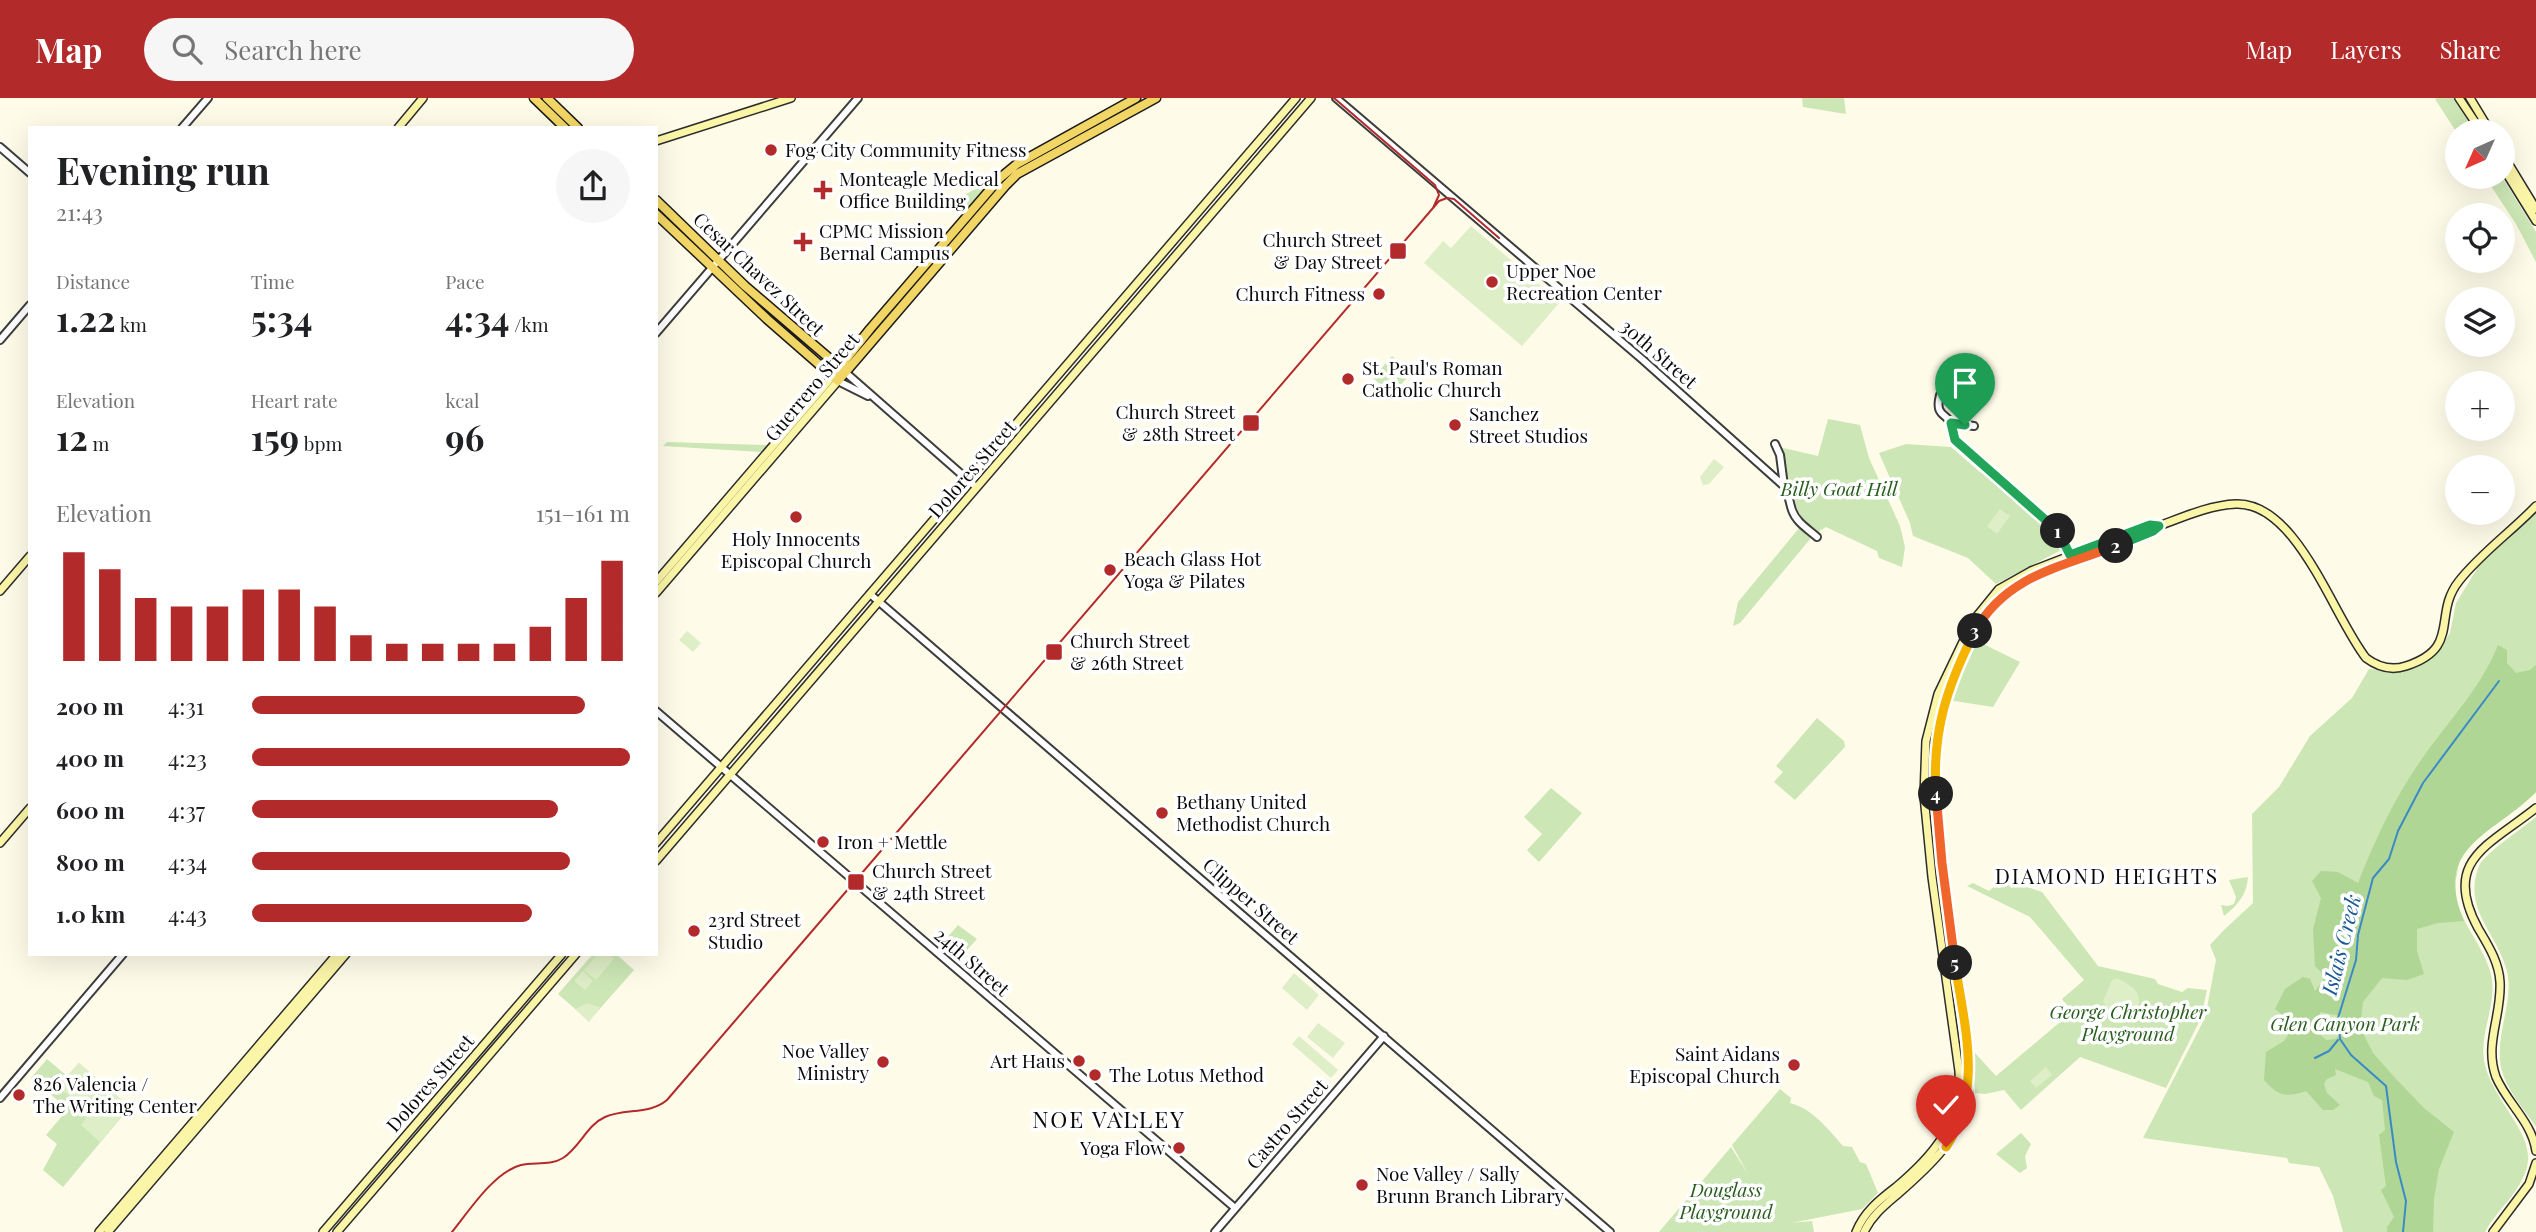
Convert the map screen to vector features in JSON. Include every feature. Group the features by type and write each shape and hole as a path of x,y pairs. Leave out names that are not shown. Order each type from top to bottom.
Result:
{"main road":[{"path":"400,126 424,98"},
{"path":"534,98 563,126"},
{"path":"547,98 576,126"},
{"path":"658,141 792,98"},
{"path":"986,199 1017,164 1136,98"},
{"path":"986,199 1017,174 1156,98"},
{"name":"Dolores Street","path":"658,841 1296,98"},
{"name":"Dolores Street","path":"658,859 1311,98"},
{"path":"2459,98 2473,119"},
{"path":"2470,98 2483,119"},
{"path":"2515,174 2536,209"},
{"path":"2515,187 2536,221"},
{"name":"Guerrero Street","path":"658,591 986,199"},
{"name":"Cesar Chavez Street","path":"658,202 780,317 842,369"},
{"name":"Cesar Chavez Street","path":"658,216 835,379"},
{"name":"Guerrero Street","path":"658,580 835,379"},
{"path":"1864,1232 1877,1212 1925,1171 1941,1153 1960,1123 1968,1096 1969,1062 1944,876 1935,780 1938,731 1953,677 1983,617 2010,590 2033,577 2190,515 2228,505 2244,505 2267,512 2292,534 2362,652 2376,665 2401,668 2428,656 2438,647 2444,635 2452,592 2473,565 2536,506"},
{"path":"1856,1232 1872,1207 1936,1149 1950,1125 1958,1099 1959,1071 1932,880 1924,766 1934,706 1956,651 1987,601 2012,580 2150,525 2159,526"},
{"path":"0,591 28,558"},
{"path":"2536,808 2477,853 2468,868 2464,891 2468,909 2491,950 2499,972 2500,996 2491,1044 2495,1073 2502,1090 2529,1130 2536,1152"},
{"path":"0,843 28,810"},
{"path":"99,1232 335,956"},
{"path":"107,1232 344,956"},
{"name":"Dolores Street","path":"323,1232 560,956"},
{"name":"Dolores Street","path":"337,1232 574,956"},
{"path":"475,1054 484,1062"},
{"path":"2493,1232 2529,1184 2536,1163"}],"street":[{"path":"184,126 208,98"},
{"path":"658,331 859,98"},
{"name":"30th Street","path":"1336,98 1643,360 1784,486 1792,511 1800,523 1817,537"},
{"path":"0,147 28,171"},
{"path":"0,340 28,307"},
{"name":"Cesar Chavez Street","path":"842,369 976,487"},
{"name":"Cesar Chavez Street","path":"835,379 874,399"},
{"path":"1940,395 1939,413 1951,423 1974,426"},
{"path":"1951,423 1955,440 2056,529 2070,555"},
{"path":"1775,444 1780,455 1784,486"},
{"name":"Clipper Street","path":"870,594 1610,1232"},
{"name":"24th Street","path":"658,713 1236,1208"},
{"path":"0,1098 121,956"},
{"name":"Castro Street","path":"1215,1232 1384,1036"}],"green space":[{"path":"1802,98 1844,98 1846,114 1803,107"},
{"path":"2455,98 2468,119 2448,119 2435,99"},
{"path":"998,176 964,212 962,206 956,207 956,200"},
{"path":"2493,189 2509,189 2536,232 2536,262 2515,222 2515,203 2502,203"},
{"name":"Upper Noe Recreation Center","path":"1471,226 1560,302 1522,346 1424,263 1443,241 1451,248"},
{"path":"1392,356 1411,373 1392,395 1373,378"},
{"name":"Billy Goat Hill","path":"1828,419 1860,425 1869,458 1900,526 1905,547 1902,567 1879,558 1877,551 1826,527 1818,532 1801,516 1794,493 1784,486 1784,459 1779,447 1818,456"},
{"path":"667,442 767,445 761,452 663,446"},
{"path":"1906,444 1951,447 1980,472 1993,477 2055,531 2063,549 1996,584 1968,558 1913,536 1910,523 1879,453"},
{"path":"1714,459 1724,467 1709,484 1703,485 1700,477"},
{"path":"2000,509 2010,516 1997,534 1987,526"},
{"name":"Glen Canyon Park","path":"2536,512 2536,792 2486,830 2468,848 2459,862 2455,888 2466,924 2490,971 2492,994 2484,1041 2485,1065 2495,1090 2523,1137 2528,1160 2526,1170 2517,1189 2485,1232 2343,1232 2333,1196 2319,1167 2289,1163 2287,1158 2143,1138 2205,1018 2216,960 2210,945 2253,903 2252,814 2279,787 2310,736 2352,698 2369,669 2404,671 2438,652 2450,633 2456,603 2480,564"},
{"path":"1800,527 1811,538 1740,623 1733,626 1738,602"},
{"path":"687,631 701,643 693,652 679,640"},
{"path":"1975,640 2020,662 1993,707 1948,700 1963,660"},
{"path":"2498,645 2507,650 2507,663 2516,673 2530,670 2536,665 2536,792 2472,844 2462,859 2456,875 2456,896 2464,921 2438,923 2417,929 2417,951 2424,974 2407,980 2382,978 2363,1002 2360,1027 2373,1053 2424,1108 2454,1132 2439,1169 2434,1199 2433,1232 2387,1232 2387,1227 2394,1217 2381,1190 2386,1186 2379,1135 2385,1130 2382,1100 2374,1096 2368,1082 2335,1069 2336,1075 2327,1079 2324,1084 2327,1093 2340,1105 2333,1110 2323,1110 2306,1091 2288,1095 2278,1092 2264,1080 2266,1052 2284,1041 2295,1025 2275,1009 2285,989 2303,977 2310,979 2315,991 2324,979 2315,966 2313,929 2321,898 2312,881 2321,871 2338,872 2358,883 2396,800 2426,753 2475,688","holes":["2320,1012 2341,1016 2342,1033 2335,1039 2326,1040 2321,1035"]},
{"path":"1817,718 1844,741 1845,747 1795,800 1774,782 1783,772 1776,766"},
{"path":"1551,788 1582,813 1539,862 1527,850 1542,834 1524,817"},
{"path":"2536,817 2536,1127 2511,1090 2500,1064 2509,984 2502,957 2478,908 2475,882 2482,861"},
{"path":"2248,877 2241,899 2224,916 2221,905 2234,904 2236,897 2229,880"},
{"name":"George Christopher Playground","path":"1973,883 1989,891 1995,886 1999,888 2005,884 2018,884 2042,892 2098,966 2155,979 2158,984 2182,992 2188,988 2207,990 2201,1018 2166,1088 2080,1057 2021,1110 2004,1090 1975,1093 1975,1053 1996,1076 2072,1012 2062,999 2084,980 2030,917 1967,886"},
{"path":"958,925 977,939 958,960 941,945"},
{"path":"591,956 618,956 634,970 589,1021 558,994"},
{"path":"596,956 610,956 614,959 596,980 584,970"},
{"path":"583,971 593,981 585,990 574,981"},
{"path":"1294,973 1319,995 1307,1010 1282,988"},
{"path":"2117,978 2138,994 2139,1004 2126,1015 2112,1012 2103,1001 2112,980"},
{"path":"587,1003 600,1007 589,1022 575,1009"},
{"path":"1318,1023 1345,1043 1333,1058 1307,1037"},
{"path":"1299,1036 1338,1070 1331,1078 1292,1044"},
{"path":"47,1059 67,1076 79,1063 130,1107 63,1187 43,1170 57,1144 46,1135 68,1109 31,1078"},
{"path":"79,1063 130,1107 100,1142 81,1125 90,1113 58,1087"},
{"path":"2046,1067 2052,1075 2036,1088 2030,1081"},
{"name":"Douglass Playground","path":"1780,1089 1791,1098 1790,1103 1813,1115 1843,1146 1852,1147 1860,1162 1866,1164 1878,1193 1862,1209 1791,1223 1812,1221 1814,1232 1659,1232 1731,1147 1748,1174 1732,1145"},
{"path":"2021,1133 2031,1144 2025,1156 2027,1168 2020,1173 1996,1154"}],"waterway":[{"name":"Islais Creek","path":"2403,1232 2406,1201 2396,1162 2386,1086 2351,1055 2340,1039 2338,1018 2356,960 2358,935 2373,878 2389,859 2398,831 2423,783 2499,681"},
{"path":"2315,1058 2329,1051 2338,1040"}],"tram line":[{"path":"1334,98 1435,185 1439,195 1433,208"},
{"path":"452,1232 501,1175 521,1165 548,1163 563,1158 593,1125 605,1117 653,1108 667,1100 1439,201 1454,199 1499,238"}],"place":[{"name":"Fog City Community Fitness","path":"771,150"},
{"name":"Monteagle Medical Office Building","path":"823,190"},
{"name":"CPMC Mission Bernal Campus","path":"803,242"},
{"name":"Church Street & Day Street","path":"1398,251"},
{"name":"Upper Noe Recreation Center","path":"1492,282"},
{"name":"Church Fitness","path":"1379,294"},
{"name":"St. Paul's Roman Catholic Church","path":"1348,379"},
{"name":"Church Street & 28th Street","path":"1251,423"},
{"name":"Sanchez Street Studios","path":"1455,425"},
{"name":"Holy Innocents Episcopal Church","path":"796,517"},
{"name":"Beach Glass Hot Yoga & Pilates","path":"1110,570"},
{"name":"Church Street & 26th Street","path":"1054,652"},
{"name":"Bethany United Methodist Church","path":"1162,813"},
{"name":"Iron + Mettle","path":"823,842"},
{"name":"Church Street & 24th Street","path":"856,882"},
{"name":"23rd Street Studio","path":"694,931"},
{"name":"Art Haus","path":"1079,1061"},
{"name":"Noe Valley Ministry","path":"883,1062"},
{"name":"Saint Aidans Episcopal Church","path":"1794,1065"},
{"name":"The Lotus Method","path":"1095,1075"},
{"name":"826 Valencia / The Writing Center","path":"19,1095"},
{"name":"Yoga Flow","path":"1179,1148"},
{"name":"Noe Valley / Sally Brunn Branch Library","path":"1362,1185"}],"district":[{"name":"DIAMOND HEIGHTS","path":"2107,877"},
{"name":"NOE VALLEY","path":"1109,1120"}],"route":[{"path":"1946,1147 1962,1118 1969,1077 1968,1052 1942,863 1935,780 1938,731 1949,687 1983,617 2010,590 2033,577 2156,530 2159,526 2150,525 2070,555 2056,529 1955,440 1951,423 1965,425"}]}
